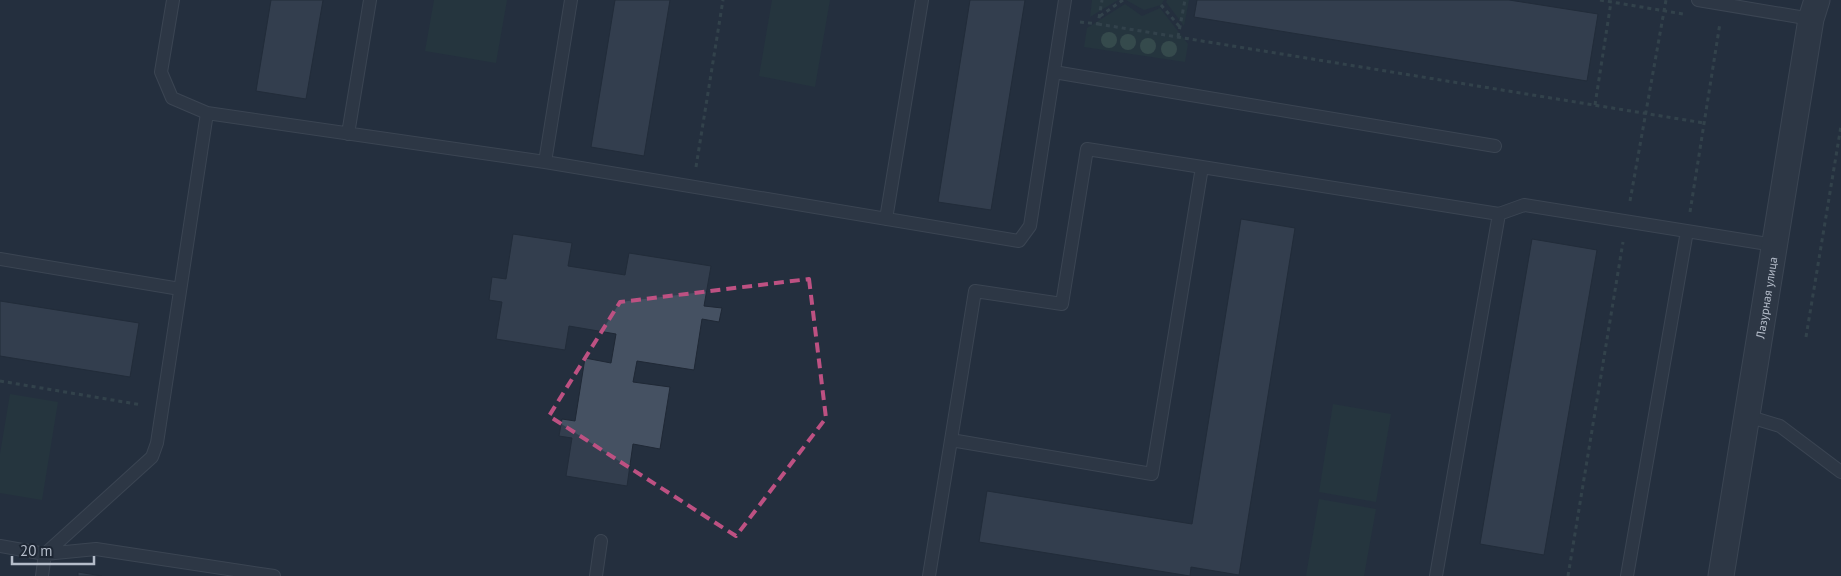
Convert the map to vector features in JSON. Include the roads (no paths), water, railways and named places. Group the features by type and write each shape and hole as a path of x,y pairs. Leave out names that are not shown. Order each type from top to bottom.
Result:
{"street":[{"name":"Лазурная улица","path":"1721,576 1812,6"}],"lane":[{"path":"173,0 161,72 172,98 206,113 546,162 1019,241 1030,226 1066,0"},
{"path":"348,134 370,0"},
{"path":"546,162 571,0"},
{"path":"886,219 922,0"},
{"path":"1698,0 1723,4 1812,6"},
{"path":"1054,72 1495,146"},
{"path":"42,576 45,554 152,457 157,443 206,113"},
{"path":"929,576 975,290 1062,304 1087,149 1499,214 1524,205 1774,245"},
{"path":"951,440 1152,474 1202,167"},
{"path":"1436,576 1499,214"},
{"path":"1628,576 1687,231"},
{"path":"0,259 180,289"},
{"path":"1747,416 1780,426 1841,472"},
{"path":"596,576 601,541"},
{"path":"0,546 45,554 96,549 274,576"}]}
